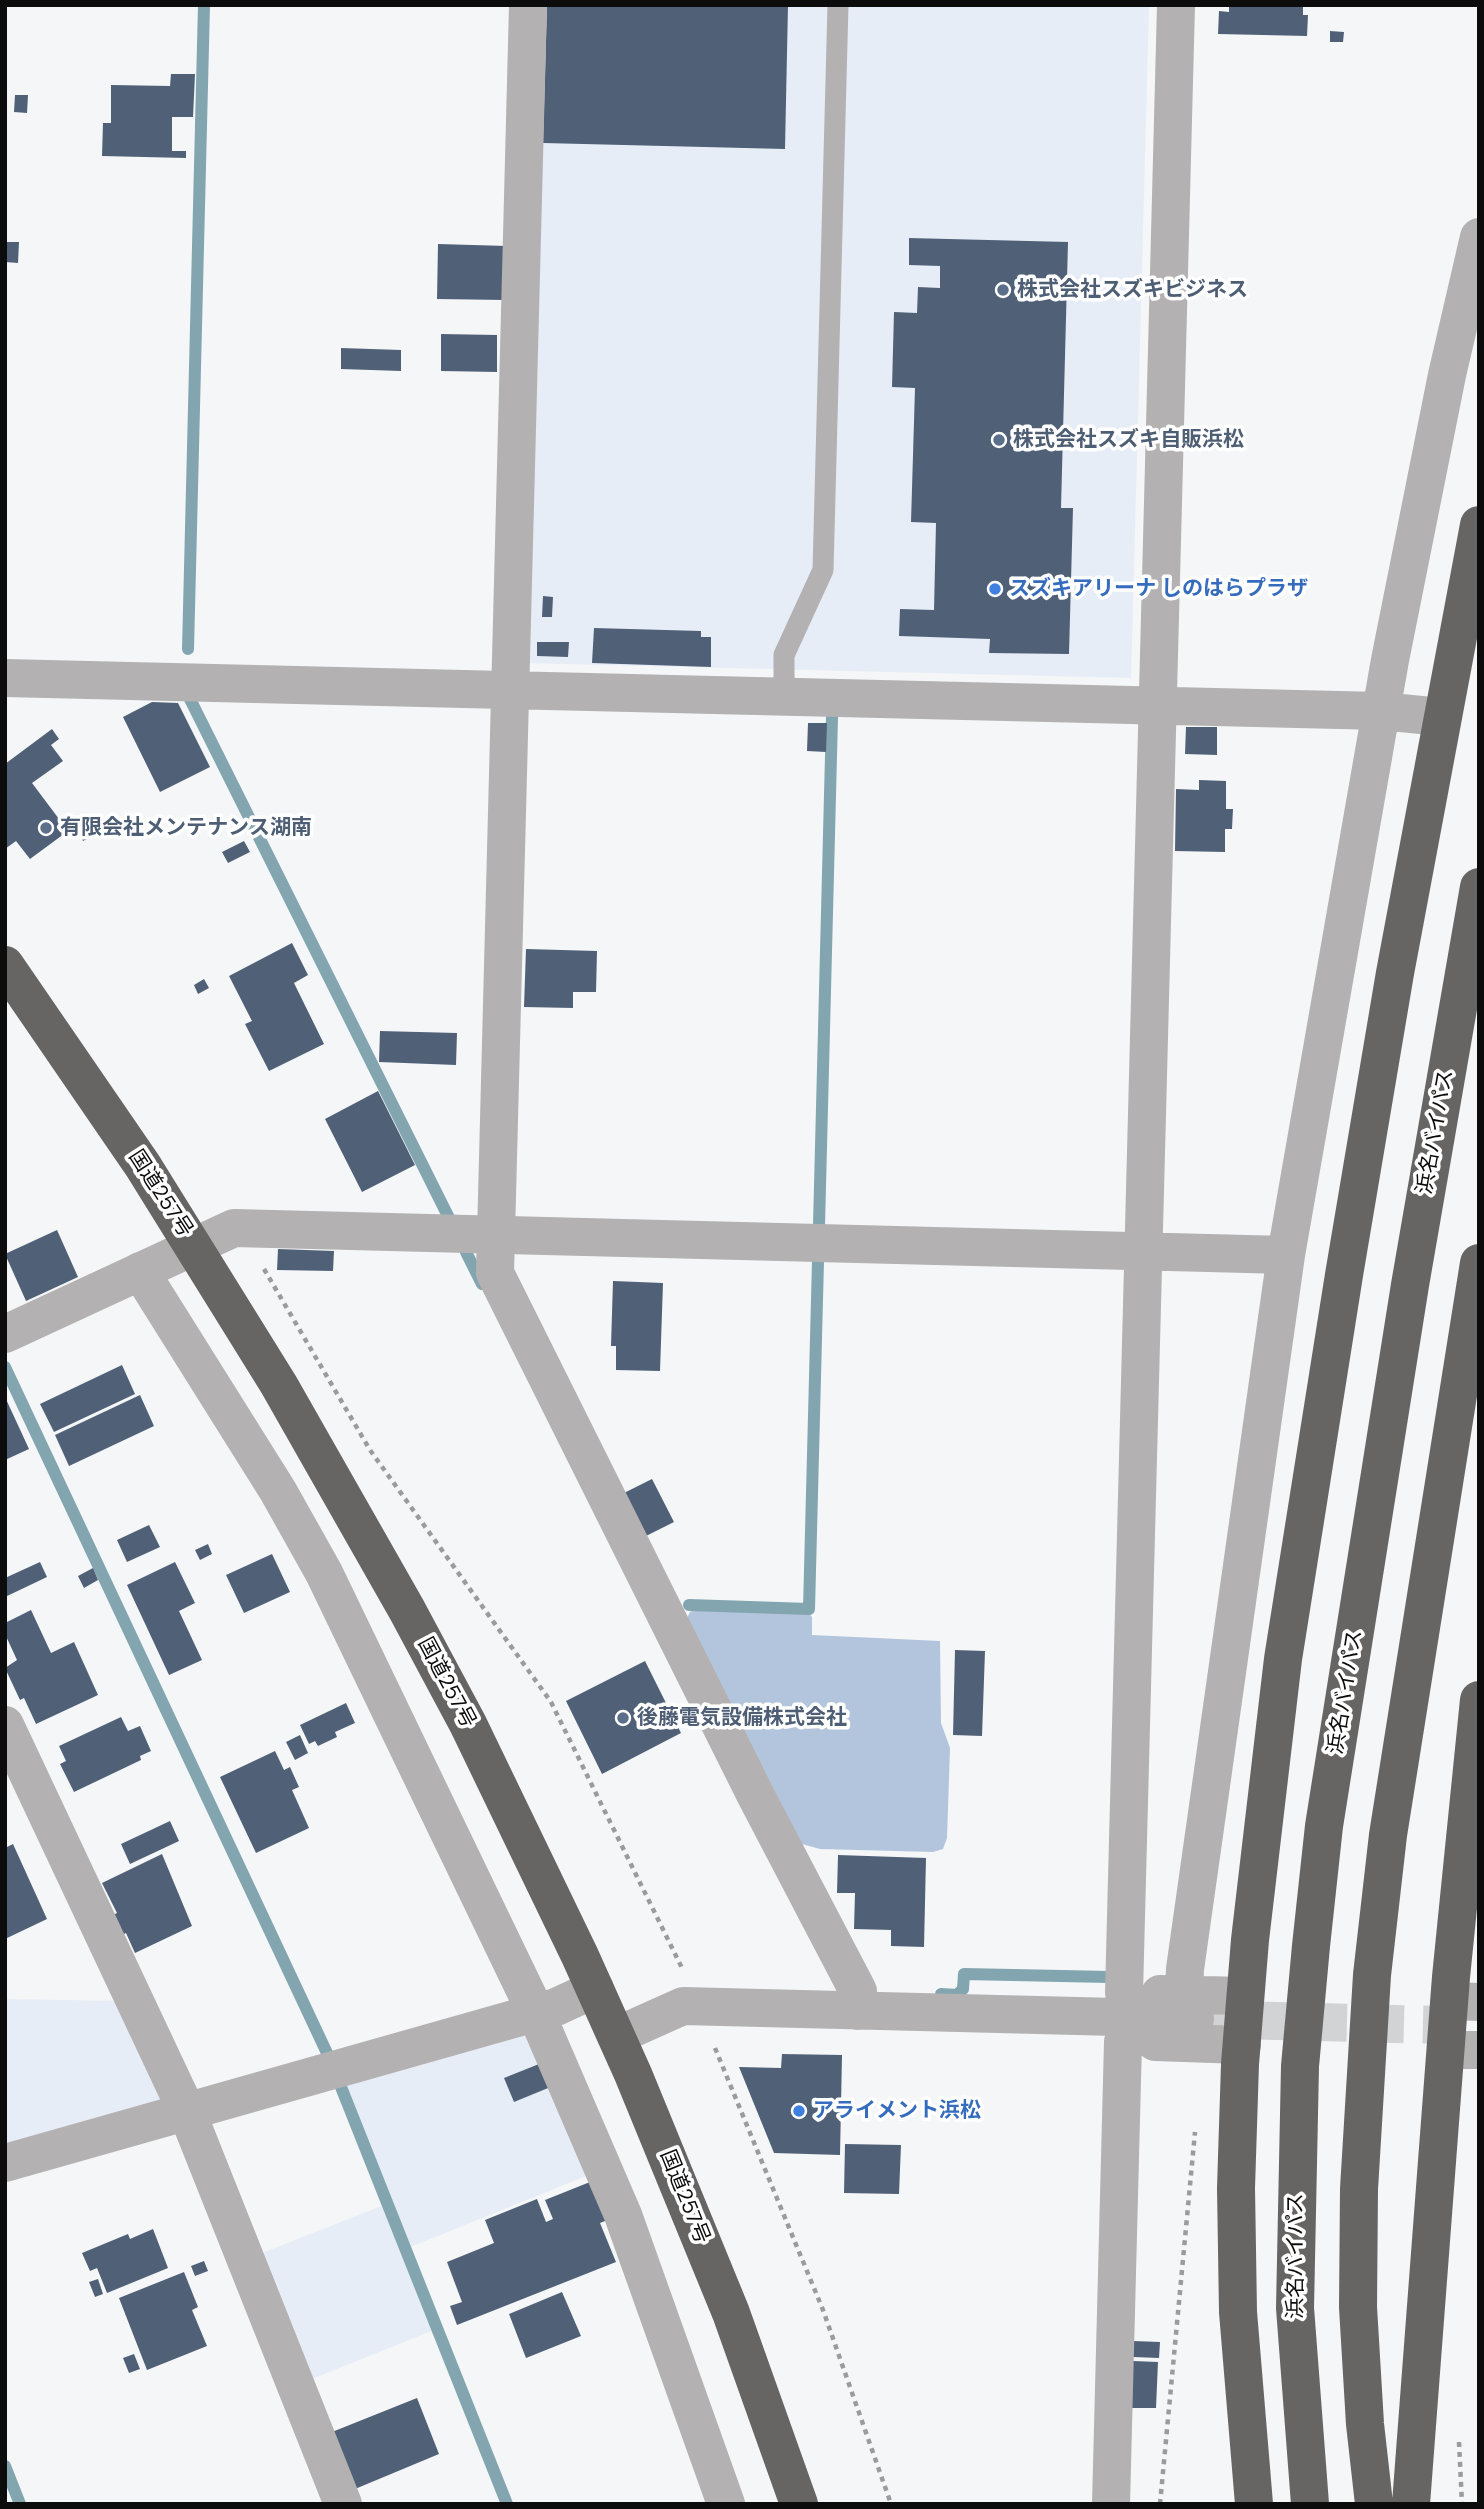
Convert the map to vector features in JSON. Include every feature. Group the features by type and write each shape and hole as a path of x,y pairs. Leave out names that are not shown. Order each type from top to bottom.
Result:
{"highway":[{"path":"1254,2504 1238,2312 1236,2188 1245,1996 1283,1658 1344,1275 1441,717 1479,525"},
{"name":"浜名バイパス","path":"1310,2504 1295,2308 1298,2120 1308,1973 1326,1812 1408,1299 1479,887"},
{"name":"国道257号","path":"5,965 194,1246 279,1385 407,1610 525,1840 616,2036 688,2205 805,2504"},
{"path":"1374,2504 1365,2424 1358,2307 1359,2189 1372,1975 1390,1821 1479,1263"},
{"path":"1411,2504 1462,2050 1479,1700"},
{"name":"国道257号","path":"784,2455 799,2504"}],"street":[{"path":"528,5 495,1273 755,1794 858,1991 857,2011"},
{"path":"1124,1993 1176,5"},
{"path":"1190,2007 1185,1969 1286,1255 1381,711 1447,375 1479,237"},
{"path":"5,677 1381,711 1441,717"},
{"path":"5,1334 234,1227 1286,1255"},
{"path":"140,1271 278,1491 324,1573 536,2013 623,2215 726,2504"},
{"path":"5,1725 187,2112 343,2504"},
{"path":"5,2163 536,2013 595,1989"},
{"path":"962,2013 1036,1991 1124,1993 1190,2007"},
{"path":"616,2036 683,2006 962,2013 1190,2007 1245,1996"},
{"path":"962,2013 1035,2039 1242,2045"},
{"path":"1111,2504 1123,2042"}],"lane":[{"path":"784,697 785,655 823,570 838,5"}],"path":[{"path":"260,1263 370,1450 551,1702 670,1938 823,2310 891,2504"},
{"path":"1160,2504 1195,2123"}],"shaded area":[{"path":"543,5 1149,5 1131,678 526,663"},
{"path":"698,1609 807,1611 812,1617 812,1635 940,1641 941,1723 950,1748 947,1838 943,1849 933,1852 820,1849 802,1844 686,1620 690,1612"},
{"path":"5,1999 121,2001 164,2093 159,2104 5,2148"},
{"path":"533,2030 596,2172 408,2248 343,2084"},
{"path":"384,2205 434,2330 307,2381 257,2255"}],"building":[{"path":"547,5 788,5 785,149 543,143"},
{"path":"1229,5 1303,5 1303,15 1308,15 1307,36 1218,34 1219,11 1229,12"},
{"path":"1330,31 1344,32 1343,42 1330,42"},
{"path":"171,74 195,74 193,117 172,117 172,151 186,151 186,158 102,156 103,123 111,123 111,85 170,86"},
{"path":"15,95 28,95 27,113 14,112"},
{"path":"909,238 1068,242 1061,508 1073,508 1069,654 989,653 990,639 899,636 900,609 934,610 936,523 911,522 915,388 892,387 894,312 917,313 918,287 940,288 940,266 909,265"},
{"path":"5,242 19,242 18,263 5,262"},
{"path":"438,244 507,246 505,300 437,299"},
{"path":"441,334 497,335 497,372 441,371"},
{"path":"341,348 401,350 401,371 341,369"},
{"path":"543,596 553,597 552,617 542,617"},
{"path":"594,628 701,631 701,637 711,637 711,667 592,663"},
{"path":"537,642 569,642 568,657 537,656"},
{"path":"152,702 178,703 210,767 160,792 123,717"},
{"path":"808,723 827,723 826,752 807,751"},
{"path":"1186,727 1217,727 1217,755 1185,754"},
{"path":"52,729 59,739 51,745 63,761 32,783 68,831 30,859 16,841 5,849 5,764"},
{"path":"1199,780 1226,781 1226,809 1233,809 1232,829 1225,829 1225,852 1175,851 1176,789 1199,790"},
{"path":"98,818 104,830 83,841 77,828"},
{"path":"244,841 250,852 228,863 222,852"},
{"path":"292,943 308,975 294,983 324,1044 269,1071 245,1024 252,1021 229,976"},
{"path":"526,949 597,951 596,992 573,992 573,1008 524,1007"},
{"path":"204,979 209,988 198,994 194,985"},
{"path":"380,1031 457,1033 456,1065 379,1062"},
{"path":"378,1091 415,1165 362,1192 325,1119"},
{"path":"57,1230 78,1277 26,1301 5,1254"},
{"path":"278,1249 334,1251 333,1271 277,1270"},
{"path":"613,1281 663,1283 660,1371 616,1370 616,1346 611,1346"},
{"path":"122,1365 135,1394 54,1432 40,1404"},
{"path":"140,1395 154,1426 69,1466 55,1435"},
{"path":"5,1397 29,1449 5,1460"},
{"path":"652,1479 674,1522 646,1536 624,1493"},
{"path":"149,1525 160,1547 127,1562 117,1540"},
{"path":"208,1544 212,1554 200,1560 195,1550"},
{"path":"272,1554 290,1592 244,1613 226,1575"},
{"path":"40,1562 47,1577 5,1597 5,1578"},
{"path":"175,1562 195,1603 179,1611 202,1660 169,1675 127,1585"},
{"path":"93,1568 98,1580 84,1588 78,1576"},
{"path":"31,1610 51,1653 74,1642 98,1695 36,1724 24,1698 20,1700 5,1668 17,1660 5,1634 5,1623"},
{"path":"955,1650 985,1651 982,1736 953,1735"},
{"path":"645,1661 681,1733 602,1774 566,1701"},
{"path":"346,1703 355,1723 335,1732 337,1737 318,1746 315,1741 309,1744 300,1725"},
{"path":"121,1717 128,1731 140,1726 151,1751 140,1756 141,1760 74,1792 60,1764 66,1761 59,1746"},
{"path":"300,1735 308,1753 295,1760 286,1742"},
{"path":"275,1751 284,1770 290,1767 299,1787 292,1790 309,1828 256,1853 220,1777"},
{"path":"170,1821 179,1841 130,1864 121,1844"},
{"path":"13,1844 47,1919 5,1939 5,1848"},
{"path":"162,1854 192,1926 135,1953 126,1933 120,1936 111,1916 117,1913 102,1883"},
{"path":"838,1855 926,1858 924,1947 891,1946 891,1930 854,1929 855,1893 837,1893"},
{"name":"アライメント浜松","path":"782,2054 842,2055 840,2155 774,2153 739,2067 781,2068"},
{"path":"544,2062 553,2086 514,2102 504,2078"},
{"path":"845,2144 901,2145 899,2194 844,2193"},
{"path":"595,2180 610,2219 600,2223 616,2262 457,2325 450,2306 462,2302 447,2262 494,2243 485,2220 537,2199 546,2222 553,2219 545,2200"},
{"path":"153,2229 168,2268 107,2293 97,2268 90,2271 82,2253 128,2234 130,2239"},
{"path":"204,2261 208,2271 195,2276 191,2266"},
{"path":"184,2272 198,2307 192,2310 207,2346 147,2370 119,2298"},
{"path":"98,2279 103,2294 95,2297 89,2282"},
{"path":"562,2292 581,2336 526,2358 509,2314"},
{"path":"1133,2341 1160,2342 1159,2358 1133,2357"},
{"path":"134,2354 140,2369 129,2373 123,2358"},
{"path":"1133,2361 1158,2362 1156,2408 1131,2408"},
{"path":"417,2398 439,2454 355,2489 332,2432"}],"waterway":[{"path":"188,649 204,5"},
{"path":"189,697 449,1218"},
{"path":"819,1225 832,717"},
{"path":"466,1252 482,1284"},
{"path":"689,1605 809,1609 818,1261"},
{"path":"5,1367 327,2053"},
{"path":"941,1994 957,1995 963,1989 964,1974 1110,1977"},
{"path":"341,2087 507,2504"},
{"path":"5,2466 20,2504"}],"tunnel":[{"path":"1195,2019 1479,2026"}],"place":[{"name":"株式会社スズキビジネス","path":"1003,290"},
{"name":"株式会社スズキ自販浜松","path":"999,440"},
{"name":"スズキアリーナ しのはらプラザ","path":"995,589"},
{"name":"有限会社メンテナンス湖南","path":"46,828"},
{"name":"後藤電気設備株式会社","path":"623,1718"},
{"name":"アライメント浜松","path":"799,2111"}]}
